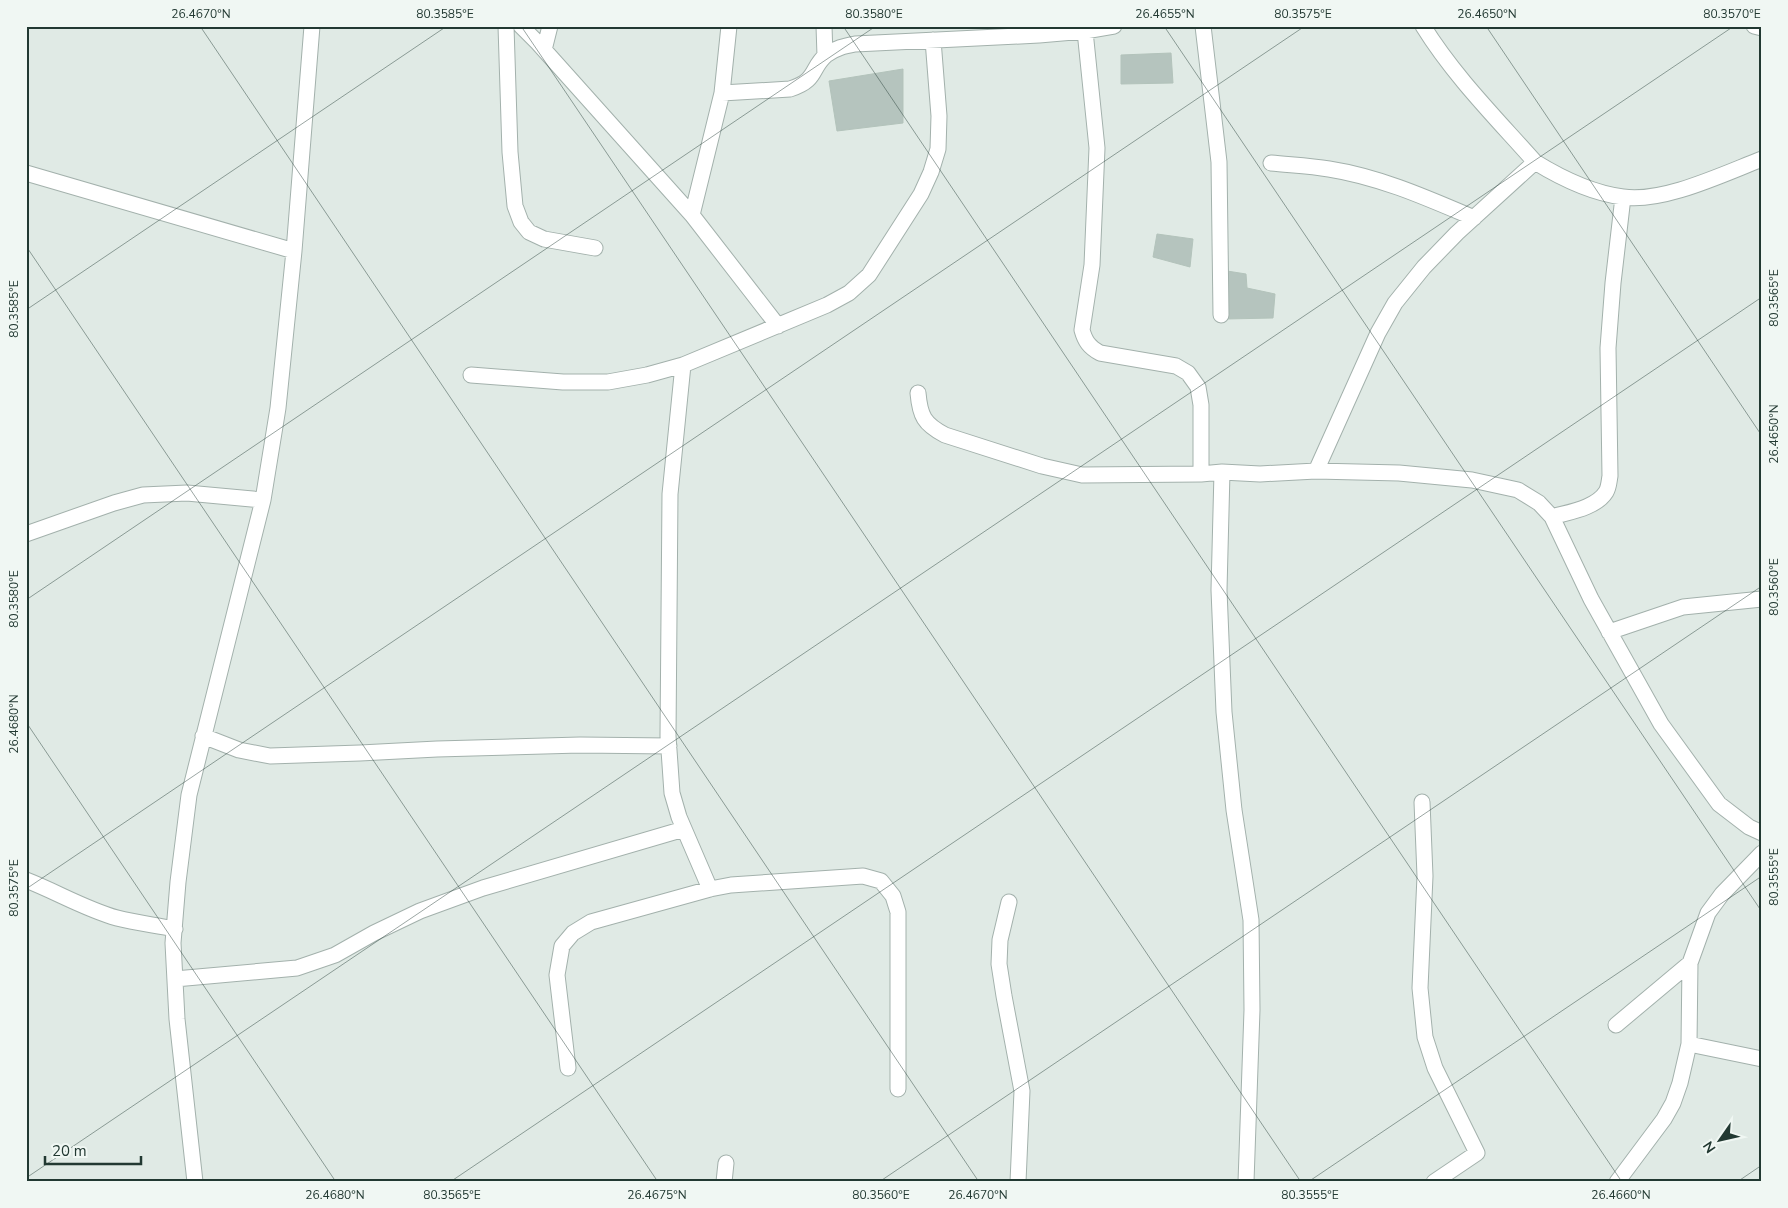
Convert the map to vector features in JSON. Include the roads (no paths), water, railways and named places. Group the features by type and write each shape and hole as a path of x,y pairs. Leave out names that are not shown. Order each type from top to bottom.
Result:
{"street":[{"path":"194,1182 177,1019 173,943 178,882 189,795 263,500 278,408 294,251 312,26"},
{"path":"506,26 510,152 515,206 521,222 529,232 544,239 595,248"},
{"path":"521,26 692,215 778,326"},
{"path":"544,50 550,26"},
{"path":"692,215 722,93 729,26"},
{"path":"824,26 826,56"},
{"path":"722,93 790,89 800,86 812,77 826,56 838,48 855,44 1085,31 1114,26"},
{"path":"1203,26 1219,162 1221,315"},
{"path":"1423,26 1436,47 1466,84 1534,162 1560,177 1592,189 1623,197 1667,194 1762,159"},
{"path":"1754,26 1762,28"},
{"path":"1085,31 1098,148 1096,213 1092,265 1082,330 1084,340 1092,349 1100,353 1176,366 1188,373 1198,386 1201,405 1202,474"},
{"path":"471,375 563,382 608,382 647,375 683,365 827,305 849,293 869,275 921,194 931,172 938,149 939,116 933,40"},
{"path":"1316,471 1378,333 1395,303 1424,267 1534,162"},
{"path":"1271,163 1328,169 1378,180 1423,196 1474,218"},
{"path":"26,173 294,251"},
{"path":"1552,517 1586,506 1600,499 1607,490 1610,476 1608,348 1623,197"},
{"path":"683,365 670,494 669,746 672,793 684,829 710,889"},
{"path":"918,393 921,413 925,421 945,435 1042,466 1082,475 1202,474 1222,472 1260,474 1316,471 1399,473 1472,480 1518,490 1539,503 1552,517 1591,599 1661,724 1719,804 1748,827 1762,833"},
{"path":"1222,472 1219,590 1224,712 1234,810 1250,920 1252,1010 1246,1182"},
{"path":"26,534 114,503 143,495 187,493 263,500"},
{"path":"1609,632 1683,607 1762,599"},
{"path":"203,736 239,750 270,756 523,746 669,746"},
{"path":"1422,802 1424,876 1420,988 1425,1038 1435,1068 1477,1153 1434,1182"},
{"path":"175,979 297,968 335,955 374,933 420,911 483,888 684,829"},
{"path":"1616,1182 1664,1119 1673,1103 1680,1083 1688,1044 1690,963 1708,913 1722,894 1762,853"},
{"path":"568,1068 557,975 562,946 573,933 591,922 710,889 759,882 863,876 881,882 893,896 898,912 898,1090"},
{"path":"26,880 51,889 76,903 117,918 175,929"},
{"path":"1009,902 1000,940 1000,964 1004,996 1022,1091 1018,1182"},
{"path":"1616,1025 1690,963"},
{"path":"1688,1044 1762,1059"},
{"path":"724,1182 726,1163"}]}
